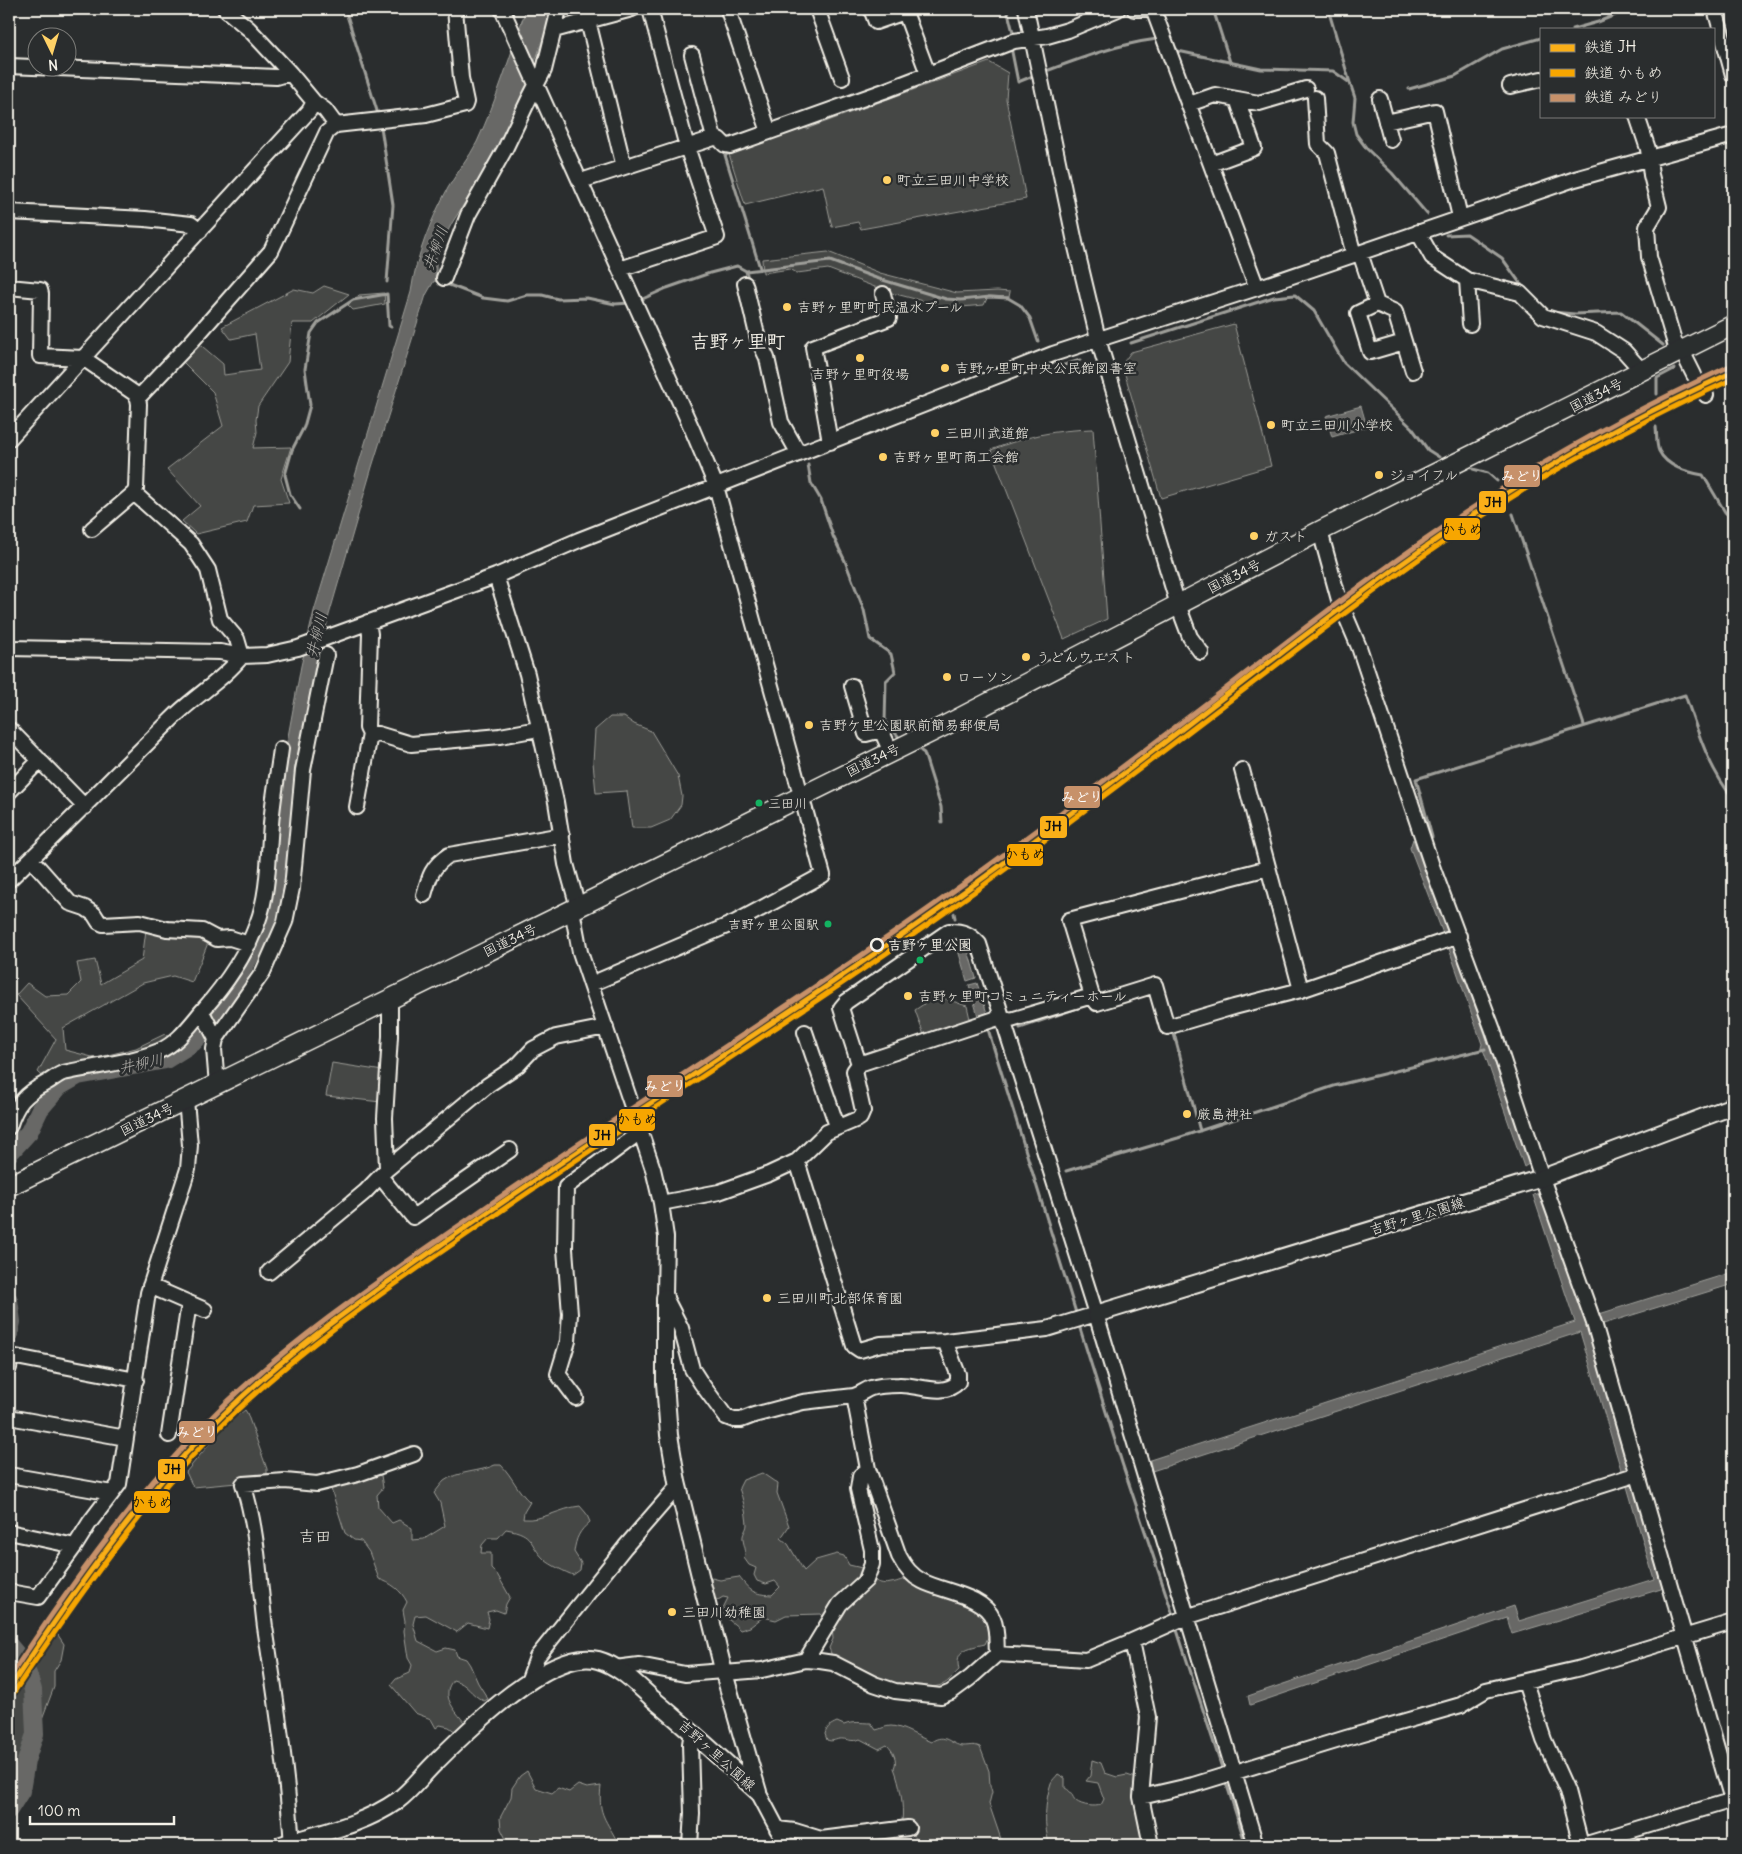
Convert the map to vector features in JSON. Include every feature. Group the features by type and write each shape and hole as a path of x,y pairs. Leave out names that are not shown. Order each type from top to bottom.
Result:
{"highway":[{"name":"国道34号","path":"9,1186 891,752 1320,531 1733,326"}],"main road":[{"name":"吉野ヶ里公園線","path":"1096,1314 1542,1178 1733,1106"},
{"name":"吉野ヶ里公園線","path":"665,1297 665,1382 669,1434 678,1486 724,1672 758,1792"},
{"name":"吉野ヶ里公園線","path":"288,1844 371,1816 398,1800 460,1740 528,1682 548,1669 584,1659 597,1659 615,1668 692,1732 758,1792"}],"street":[{"path":"225,9 249,29 314,102 325,110 336,125"},
{"path":"92,529 134,493 136,489 139,437 138,398 271,251 326,132 336,125 426,115 465,105 455,9"},
{"path":"502,9 716,486 823,875 736,922 591,984"},
{"path":"444,278 468,215 506,149 529,99 535,81 544,70 559,9"},
{"path":"554,30 632,9"},
{"path":"620,269 717,237 687,147 650,9"},
{"path":"817,9 842,78"},
{"path":"871,9 876,22 909,10 928,74"},
{"path":"1026,9 1076,247 1098,339 1178,605 1190,637 1201,652"},
{"path":"581,182 714,138 719,138 725,145 730,146 1014,41 1047,36 1068,30 1118,9"},
{"path":"1134,9 1154,9 1256,288"},
{"path":"1715,9 1733,76"},
{"path":"728,10 769,132"},
{"path":"588,21 624,168"},
{"path":"692,55 714,138"},
{"path":"9,66 276,77 290,73"},
{"path":"1510,86 1540,79"},
{"path":"1188,104 1215,95 1259,103 1310,93 1318,144 1327,153 1357,254 1377,304 1395,312 1413,371"},
{"path":"1211,164 1254,148 1237,99"},
{"path":"1380,99 1391,140"},
{"path":"9,439 309,111 314,102"},
{"path":"1386,122 1435,111 1460,217"},
{"path":"1638,118 1650,157 1651,175 1659,207 1647,227 1649,257 1674,344 1686,359 1694,375"},
{"path":"9,648 220,652 242,656 267,655 298,648 496,576 579,540 1053,354 1256,288 1575,179 1733,135"},
{"path":"9,212 145,219 192,224 200,231"},
{"path":"1418,232 1432,257 1467,280 1520,293 1543,316 1603,337 1624,351 1642,371"},
{"path":"1467,280 1470,324"},
{"path":"745,284 758,339 767,358 781,422 799,454"},
{"path":"9,287 40,290 40,356 83,358 138,398"},
{"path":"830,442 813,347 888,318 883,294"},
{"path":"1377,304 1358,313 1370,352 1404,342"},
{"path":"134,493 191,544 208,570 220,619 238,639 242,656"},
{"path":"1320,531 1339,600 1359,646 1422,837 1493,1030 1542,1178 1594,1323 1733,1800 1582,1845 1567,1791 1544,1740 1525,1682"},
{"path":"496,576 527,674 556,802 575,909 580,952 653,1169 661,1203 666,1237 665,1297 681,1328 692,1369 700,1383 726,1417 734,1420 741,1420 754,1414 803,1402 854,1396 870,1388 901,1384 940,1390 954,1386 958,1382 958,1374 945,1341"},
{"path":"357,807 370,734 367,728 370,634 368,622"},
{"path":"217,1085 214,1050 216,1039 263,972 285,922 292,888 303,770 326,655"},
{"path":"9,880 175,716 224,675 242,656"},
{"path":"852,686 866,734 881,730 891,752"},
{"path":"9,729 85,807"},
{"path":"370,734 378,734 411,744 500,736 538,729"},
{"path":"9,1127 14,1111 28,1094 56,1076 136,1058 160,1050 186,1032 223,988 249,944 258,922 265,891 271,822 281,748"},
{"path":"9,792 40,760"},
{"path":"1242,770 1301,990"},
{"path":"424,895 433,868 440,860 449,855 562,835"},
{"path":"31,859 70,903 85,908 94,914 99,922 104,924 140,922 167,929 202,930 217,940 230,938 249,944"},
{"path":"1268,868 1069,920 1092,996 1097,1003 1155,985 1168,1027 1234,1007 1301,990 1459,936"},
{"path":"859,1064 841,1008 846,1002 949,931 960,931 971,935 979,944 1096,1314 1256,1845"},
{"path":"661,1203 726,1190 797,1161 827,1132 837,1126 860,1118 863,1111 854,1071 859,1064 1001,1017 1011,1020 1092,996"},
{"path":"390,999 384,1173 413,1217 510,1150"},
{"path":"202,1012 216,1039"},
{"path":"269,1272 488,1085 518,1066 533,1049 556,1037 606,1027"},
{"path":"805,1032 837,1126"},
{"path":"9,1592 38,1597 119,1484 150,1286 188,1169 190,1146 186,1100"},
{"path":"576,1398 558,1374 568,1341 570,1314 565,1242 566,1186 640,1132"},
{"path":"797,1161 854,1346 860,1350 881,1344 945,1341 1047,1329 1096,1314"},
{"path":"150,1286 206,1310"},
{"path":"169,1435 189,1303"},
{"path":"9,1368 10,1361 16,1357 136,1380"},
{"path":"854,1396 868,1469 894,1543 904,1565 920,1580 967,1597 986,1609 993,1619 997,1654"},
{"path":"9,1417 126,1438"},
{"path":"288,1844 277,1708 248,1499 243,1484 285,1481 317,1484 358,1474 414,1454"},
{"path":"806,1660 840,1604 866,1580 872,1564 872,1550 858,1490 860,1476 868,1469"},
{"path":"9,1474 112,1493"},
{"path":"615,1668 639,1665 685,1674 762,1670 806,1660 833,1663 874,1684 895,1691 941,1696 951,1692 970,1678 997,1654 1086,1660 1186,1617 1638,1474"},
{"path":"528,1682 537,1657 614,1561 678,1486"},
{"path":"9,1532 75,1546"},
{"path":"1141,1797 1234,1773 1346,1738 1462,1705 1486,1690 1525,1682 1733,1622"},
{"path":"1132,1641 1148,1717 1141,1797 1151,1845"},
{"path":"690,1845 692,1813 690,1744 692,1732"},
{"path":"758,1792 786,1845"},
{"path":"777,1829 795,1831 821,1840 908,1828"}],"shaded area":[{"path":"989,62 1008,73 1006,99 1026,199 861,229 858,222 832,227 823,186 745,205 729,154 805,126 806,129"},
{"path":"828,252 880,273 957,293 1010,292 1009,297 988,296 984,305 950,308 888,292 828,269 797,273 790,269 763,273 762,259"},
{"path":"324,286 349,294 313,323 292,323 288,362 258,406 257,432 253,448 291,447 281,479 289,503 253,505 247,522 196,534 182,521 200,506 167,469 223,426 213,392 180,359 196,341 223,364 224,375 260,370 255,334 231,339 222,327 294,289 313,293"},
{"path":"384,293 385,304 353,310 348,305 359,295"},
{"path":"1234,324 1271,466 1161,498 1122,364 1131,352"},
{"path":"1093,429 1107,619 1064,639 991,450 1041,435"},
{"path":"610,717 624,717 634,724 651,731 678,776 682,796 681,805 670,820 651,828 632,828 627,791 596,793 593,762 595,730"},
{"path":"146,930 199,935 208,943 192,982 173,976 143,983 63,1028 65,1050 96,1058 136,1048 165,1034 176,1043 80,1072 51,1084 38,1072 56,1039 16,995 27,983 45,996 68,995 81,982 77,963 95,960 101,984 142,960"},
{"path":"929,993 967,1006 970,1019 924,1035 915,1010 924,1004"},
{"path":"332,1063 383,1071 381,1102 326,1096"},
{"path":"245,1410 267,1469 267,1478 259,1481 193,1487 186,1472 226,1424"},
{"path":"501,1465 530,1502 524,1512 523,1519 537,1518 580,1506 590,1522 577,1539 574,1552 581,1563 580,1570 573,1575 550,1564 539,1554 527,1537 516,1531 506,1529 498,1538 488,1538 482,1545 481,1553 491,1553 491,1568 497,1574 510,1597 504,1613 496,1610 487,1612 489,1619 487,1628 468,1623 457,1632 426,1615 415,1616 413,1624 418,1641 437,1651 446,1648 455,1650 457,1656 466,1659 488,1699 484,1701 462,1684 453,1680 448,1690 449,1699 453,1708 464,1722 462,1728 456,1732 449,1727 440,1725 436,1728 431,1719 415,1713 391,1685 396,1679 410,1673 412,1665 408,1658 404,1631 403,1610 407,1602 395,1588 379,1579 369,1552 361,1541 354,1540 345,1533 331,1489 335,1483 380,1469 383,1488 377,1495 378,1507 392,1523 399,1520 412,1528 412,1540 424,1539 445,1526 440,1503 434,1493 444,1481 455,1475"},
{"path":"762,1473 778,1484 777,1493 789,1526 781,1538 788,1544 804,1571 816,1560 837,1554 844,1556 849,1565 862,1568 867,1575 878,1582 887,1584 911,1580 978,1608 989,1625 990,1633 985,1644 968,1648 964,1651 959,1658 959,1670 946,1682 937,1686 918,1689 892,1684 857,1666 832,1656 829,1648 833,1639 832,1625 821,1614 786,1615 776,1620 763,1617 750,1627 740,1630 723,1614 723,1608 728,1598 723,1597 718,1600 712,1597 710,1584 712,1578 720,1580 739,1577 753,1591 772,1595 780,1587 775,1581 766,1584 757,1581 754,1575 756,1568 749,1565 744,1558 743,1537 747,1524 739,1488 743,1480"},
{"path":"56,1632 64,1644 61,1660 54,1671 54,1687 42,1719 40,1731 32,1743 24,1787 9,1811 9,1702 31,1665"},
{"path":"837,1722 844,1725 871,1723 876,1730 891,1726 931,1742 940,1738 963,1746 974,1745 980,1747 989,1771 992,1792 989,1804 1003,1845 921,1845 902,1821 901,1795 894,1768 895,1759 891,1750 887,1745 879,1749 860,1739 854,1741 842,1739 827,1740 825,1734 827,1730"},
{"path":"1092,1760 1101,1763 1105,1773 1117,1777 1127,1775 1136,1778 1144,1837 1143,1843 1135,1845 1050,1845 1046,1831 1046,1806 1051,1783 1058,1774 1065,1778 1065,1788 1079,1803 1088,1806 1098,1806 1101,1805 1104,1799 1098,1783 1086,1781 1090,1776"},
{"path":"527,1771 536,1788 552,1793 558,1788 569,1792 578,1785 587,1788 601,1786 601,1809 616,1839 605,1845 506,1845 500,1818 511,1797 512,1788 520,1776"}],"water":[{"path":"526,9 553,9 530,77 503,142 452,223 436,254 436,276 439,278 438,282 434,281 426,295 372,467 329,615 315,675 292,826 277,826 287,742 301,666 314,611 411,292 420,251 442,200 474,148 484,126"},
{"path":"1361,406 1367,427 1332,437 1326,416"},
{"path":"1413,839 1449,934 1444,936 1410,848"},
{"path":"1453,943 1530,1163 1524,1167 1481,1048 1482,1044 1448,946"},
{"path":"967,947 976,978 967,981 958,950"},
{"path":"977,983 987,1013 978,1016 969,985"},
{"path":"1542,1192 1587,1324 1629,1472 1622,1473 1580,1332 1152,1471 1150,1460 1575,1322 1533,1195"},
{"path":"1733,1272 1733,1284 1600,1325 1596,1315"},
{"path":"1632,1481 1663,1586 1661,1589 1512,1634 1507,1618 1250,1705 1248,1696 1514,1606 1519,1621 1654,1579 1626,1483"}],"waterway":[{"path":"214,9 221,14"},
{"path":"345,9 378,114"},
{"path":"1007,9 1014,36"},
{"path":"1213,9 1230,62"},
{"path":"1328,9 1350,83"},
{"path":"1577,28 1598,22 1630,9"},
{"path":"1409,89 1455,76 1502,49 1540,38"},
{"path":"1049,70 1115,48 1157,39"},
{"path":"1172,44 1178,51 1261,69 1333,71 1350,83 1355,98 1353,122 1356,134 1367,149 1392,173 1427,214"},
{"path":"1010,48 1018,82 1033,76"},
{"path":"305,125 313,117"},
{"path":"381,127 393,205 387,282"},
{"path":"735,151 725,155 760,268"},
{"path":"1446,235 1467,234 1502,258 1525,290"},
{"path":"638,301 667,288 737,266 746,271 830,261 876,278 946,299 1008,298 1020,305 1030,318 1038,341"},
{"path":"746,271 749,282"},
{"path":"444,283 483,298 507,301 527,295 542,295 558,299 587,298 615,304 630,303"},
{"path":"300,509 290,494 285,475 292,450 304,427 310,405 305,369 311,333 318,323 353,300 387,294 389,326 391,327"},
{"path":"1131,343 1274,297 1295,295 1314,311 1344,363 1412,428 1428,450 1439,457"},
{"path":"1552,312 1575,314 1621,312 1663,345"},
{"path":"1049,370 1080,360"},
{"path":"1657,394 1657,378 1674,369"},
{"path":"1656,427 1657,446 1663,457 1678,468 1703,475 1725,512 1733,519"},
{"path":"808,465 811,483 821,500 833,536 864,610 870,639 891,654 895,672 886,681 885,722 898,736"},
{"path":"1473,469 1488,473 1497,481"},
{"path":"1513,514 1584,725"},
{"path":"1432,837 1416,779 1685,695 1710,762 1733,798"},
{"path":"921,751 924,753 941,807 942,822"},
{"name":"井柳川","path":"9,1154 29,1132 40,1109 59,1087 78,1076 166,1060 193,1043 217,1018 236,980 258,943 273,926 281,899 288,804"},
{"path":"954,913 955,918"},
{"path":"1020,1028 1083,1006"},
{"path":"987,1026 1077,1316"},
{"path":"1173,1030 1200,1131"},
{"path":"1066,1171 1178,1138 1334,1086 1485,1049"},
{"name":"井柳川","path":"9,1300 12,1322 9,1334"},
{"path":"1078,1322 1122,1463 1174,1618"},
{"path":"1176,1627 1223,1771"},
{"name":"井柳川","path":"9,1645 20,1658 33,1690 35,1734 26,1761 21,1791 9,1810"},
{"path":"1225,1779 1246,1845"},
{"path":"1730,1809 1733,1821"}],"rail line":[{"name":"みどり","path":"9,1678 56,1608 106,1539 160,1473 218,1411 308,1333 372,1286 532,1175 845,966 969,880 1129,762 1328,610 1435,533 1562,452 1645,407 1730,366"},
{"name":"JH","path":"9,1689 84,1580 165,1477 225,1413 254,1386 316,1335 380,1287 478,1219 855,967 979,881 1347,604 1477,512 1591,443 1647,413 1733,372"},
{"name":"かもめ","path":"14,1692 89,1584 142,1514 170,1481 230,1417 320,1339 482,1224 795,1015 981,887 1357,604 1454,535 1520,492 1598,446 1733,379"}],"place":[{"name":"町立三田川中学校","path":"887,180"},
{"name":"吉野ヶ里町町民温水プール","path":"787,307"},
{"name":"吉野ヶ里町役場","path":"860,358"},
{"name":"吉野ヶ里町中央公民館図書室","path":"945,368"},
{"name":"町立三田川小学校","path":"1271,425"},
{"name":"三田川武道館","path":"935,433"},
{"name":"吉野ヶ里町商工会館","path":"883,457"},
{"name":"ジョイフル","path":"1379,475"},
{"name":"ガスト","path":"1254,536"},
{"name":"うどんウエスト","path":"1026,657"},
{"name":"ローソン","path":"947,677"},
{"name":"吉野ケ里公園駅前簡易郵便局","path":"809,725"},
{"name":"三田川","path":"759,803"},
{"name":"吉野ヶ里公園駅","path":"828,924"},
{"name":"吉野ヶ里公園","path":"877,945"},
{"name":"吉野ヶ里町コミュニティーホール","path":"908,996"},
{"name":"厳島神社","path":"1187,1114"},
{"name":"三田川町北部保育園","path":"767,1298"},
{"name":"三田川幼稚園","path":"672,1612"}],"district":[{"name":"吉野ヶ里町","path":"738,341"},
{"name":"吉田","path":"315,1536"}]}
